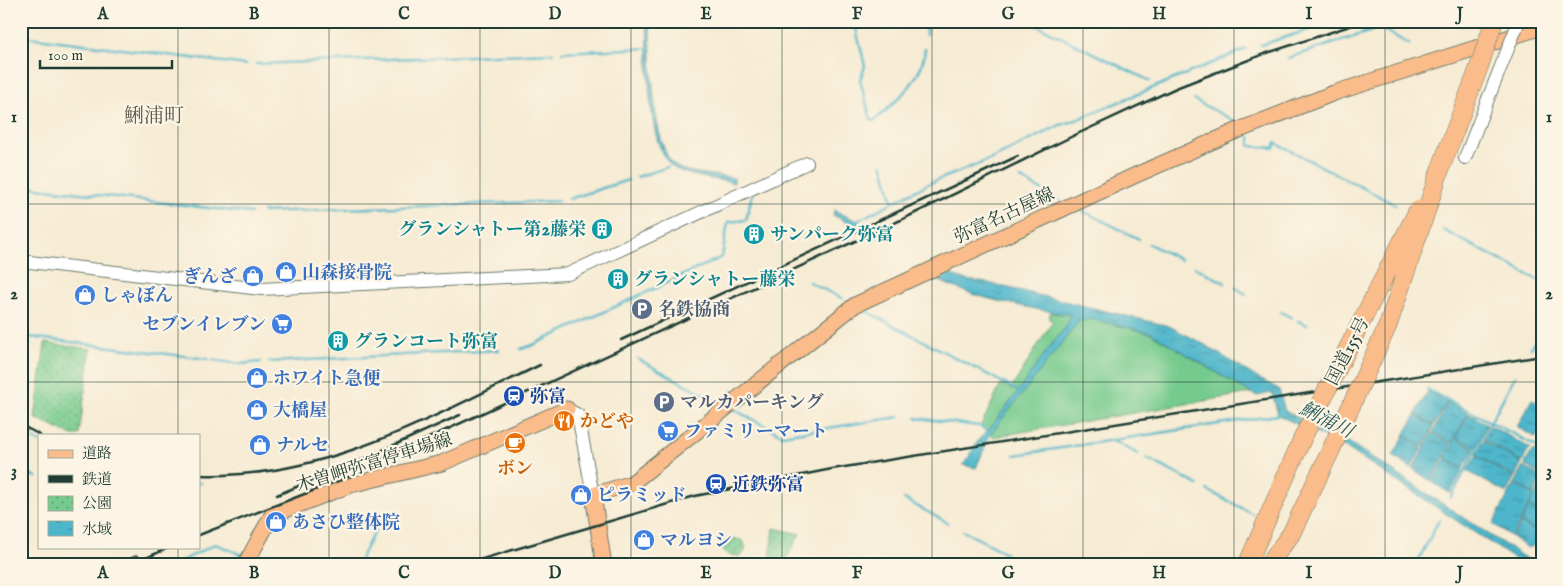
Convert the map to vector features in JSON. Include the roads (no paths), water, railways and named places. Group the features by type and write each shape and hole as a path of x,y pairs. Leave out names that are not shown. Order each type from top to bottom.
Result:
{"highway":[{"name":"国道155号","path":"1268,565 1291,534 1388,325 1441,167 1479,67 1494,21"},
{"name":"国道155号","path":"1250,557 1304,435 1441,167"}],"main road":[{"name":"弥富名古屋線","path":"593,495 632,483 855,305 1136,174 1234,132 1334,93 1542,27"},
{"name":"木曽岬弥富停車場線","path":"245,565 272,515 350,485 442,463 567,409"},
{"path":"593,495 604,565"}],"street":[{"path":"1464,158 1519,21"},
{"path":"21,261 261,289 568,274 808,163"},
{"path":"567,409 578,415 593,495"}],"water":[{"path":"647,25 650,26 654,102 662,142 668,158 677,167 697,173 734,178 734,183 694,176 680,171 674,168 665,157 658,142 650,101"},
{"path":"834,210 857,221 879,236 873,240 852,224 848,227 845,224 847,222 833,215"},
{"path":"943,272 966,280 988,283 1169,326 1202,343 1279,389 1285,411 1350,443 1536,565 1519,562 1348,449 1278,415 1272,393 1257,396 1151,333 1091,319 1079,321 990,435 976,468 963,465 979,439 987,432 1068,324 1070,315 1002,302 969,293 937,280 936,275"},
{"path":"1428,391 1447,402 1434,425 1415,415"},
{"path":"1532,399 1542,405 1542,427 1536,438 1517,427"},
{"path":"1448,402 1468,413 1452,443 1433,432"},
{"path":"1469,414 1487,424 1475,448 1456,437"},
{"path":"1415,416 1434,426 1423,447 1404,435"},
{"path":"1491,426 1530,448 1522,462 1484,440"},
{"path":"1432,433 1451,444 1431,481 1413,469"},
{"path":"1404,436 1422,448 1411,468 1393,456"},
{"path":"1456,438 1474,449 1463,468 1445,458"},
{"path":"1483,441 1522,463 1515,477 1476,455"},
{"path":"1533,450 1542,455 1542,475 1524,465"},
{"path":"1476,456 1514,478 1506,493 1467,471"},
{"path":"1445,459 1463,469 1450,493 1432,482"},
{"path":"1524,467 1542,477 1534,494 1515,483"},
{"path":"1542,483 1542,513 1529,506"},
{"path":"1514,484 1534,495 1512,537 1493,524"},
{"path":"1529,507 1542,514 1540,533 1521,522"},
{"path":"1521,523 1540,534 1533,546 1528,548 1513,538"}],"waterway":[{"path":"926,21 926,35"},
{"path":"1028,21 1150,81"},
{"path":"1261,45 1336,21"},
{"path":"1288,58 1402,21"},
{"path":"855,25 865,66 860,80 871,120 874,121 900,98 914,80 920,70 925,48"},
{"path":"1380,28 1409,44"},
{"path":"21,36 246,65"},
{"path":"562,52 650,48"},
{"path":"855,222 930,183 994,158 1060,125 1246,49"},
{"path":"256,64 553,53"},
{"path":"1194,100 1239,123"},
{"path":"1250,136 1250,146 1274,148 1276,143 1396,205"},
{"path":"882,163 893,202"},
{"path":"637,177 668,167"},
{"path":"1021,179 1060,200"},
{"path":"569,199 628,180"},
{"path":"21,186 251,213"},
{"path":"521,349 722,257 728,222 746,220 752,195"},
{"path":"263,212 559,201"},
{"path":"1081,210 1139,239"},
{"path":"1443,230 1542,282"},
{"path":"1149,244 1181,260"},
{"path":"1195,267 1225,283"},
{"path":"809,282 843,299"},
{"path":"1236,288 1246,294"},
{"path":"862,309 1019,391"},
{"path":"1281,312 1292,318"},
{"path":"1298,321 1307,325"},
{"path":"1531,348 1542,328"},
{"path":"21,336 208,359"},
{"path":"269,362 499,350"},
{"path":"638,359 720,403"},
{"path":"212,360 240,364 261,362"},
{"path":"1451,497 1515,376"},
{"path":"1427,389 1542,449"},
{"path":"735,410 782,435 899,417"},
{"path":"1015,455 1278,415"},
{"path":"916,418 979,426 988,431"},
{"path":"21,433 38,442"},
{"path":"1113,441 1138,454"},
{"path":"1146,458 1198,485"},
{"path":"21,470 36,477"},
{"path":"1207,490 1253,514"},
{"path":"904,499 948,523"},
{"path":"357,565 382,517"},
{"path":"1416,565 1439,520"},
{"path":"963,531 1006,553"},
{"path":"176,564 215,544 245,556"},
{"path":"253,559 263,565"},
{"path":"1018,559 1030,565"}],"railway":[{"path":"200,535 356,474 383,459 903,219 1176,88 1264,54 1365,21"},
{"path":"621,340 1018,156"},
{"path":"462,565 695,496 832,469 1542,356"},
{"path":"200,475 245,474 290,467 333,456 417,424 540,365"},
{"path":"277,495 359,461 460,415"},
{"path":"21,425 38,434"},
{"path":"131,565 168,548"},
{"path":"116,565 137,556"}],"place":[{"name":"グランシャトー第2藤栄","path":"602,229"},
{"name":"サンパーク弥富","path":"754,234"},
{"name":"山森接骨院","path":"286,272"},
{"name":"ぎんざ","path":"253,276"},
{"name":"グランシャトー藤栄","path":"618,279"},
{"name":"しゃぼん","path":"85,295"},
{"name":"名鉄協商","path":"642,309"},
{"name":"セブンイレブン","path":"282,324"},
{"name":"グランコート弥富","path":"338,341"},
{"name":"ホワイト急便","path":"257,378"},
{"name":"弥富","path":"514,396"},
{"name":"マルカパーキング","path":"664,402"},
{"name":"大橋屋","path":"257,410"},
{"name":"かどや","path":"564,421"},
{"name":"ファミリーマート","path":"668,431"},
{"name":"ボン","path":"515,443"},
{"name":"ナルセ","path":"260,445"},
{"name":"近鉄弥富","path":"716,484"},
{"name":"ピラミッド","path":"581,495"},
{"name":"あさひ整体院","path":"276,522"},
{"name":"マルヨシ","path":"644,540"}],"district":[{"name":"鯏浦町","path":"154,115"}],"water label":[{"name":"鯏浦川","path":"1327,419"}]}
